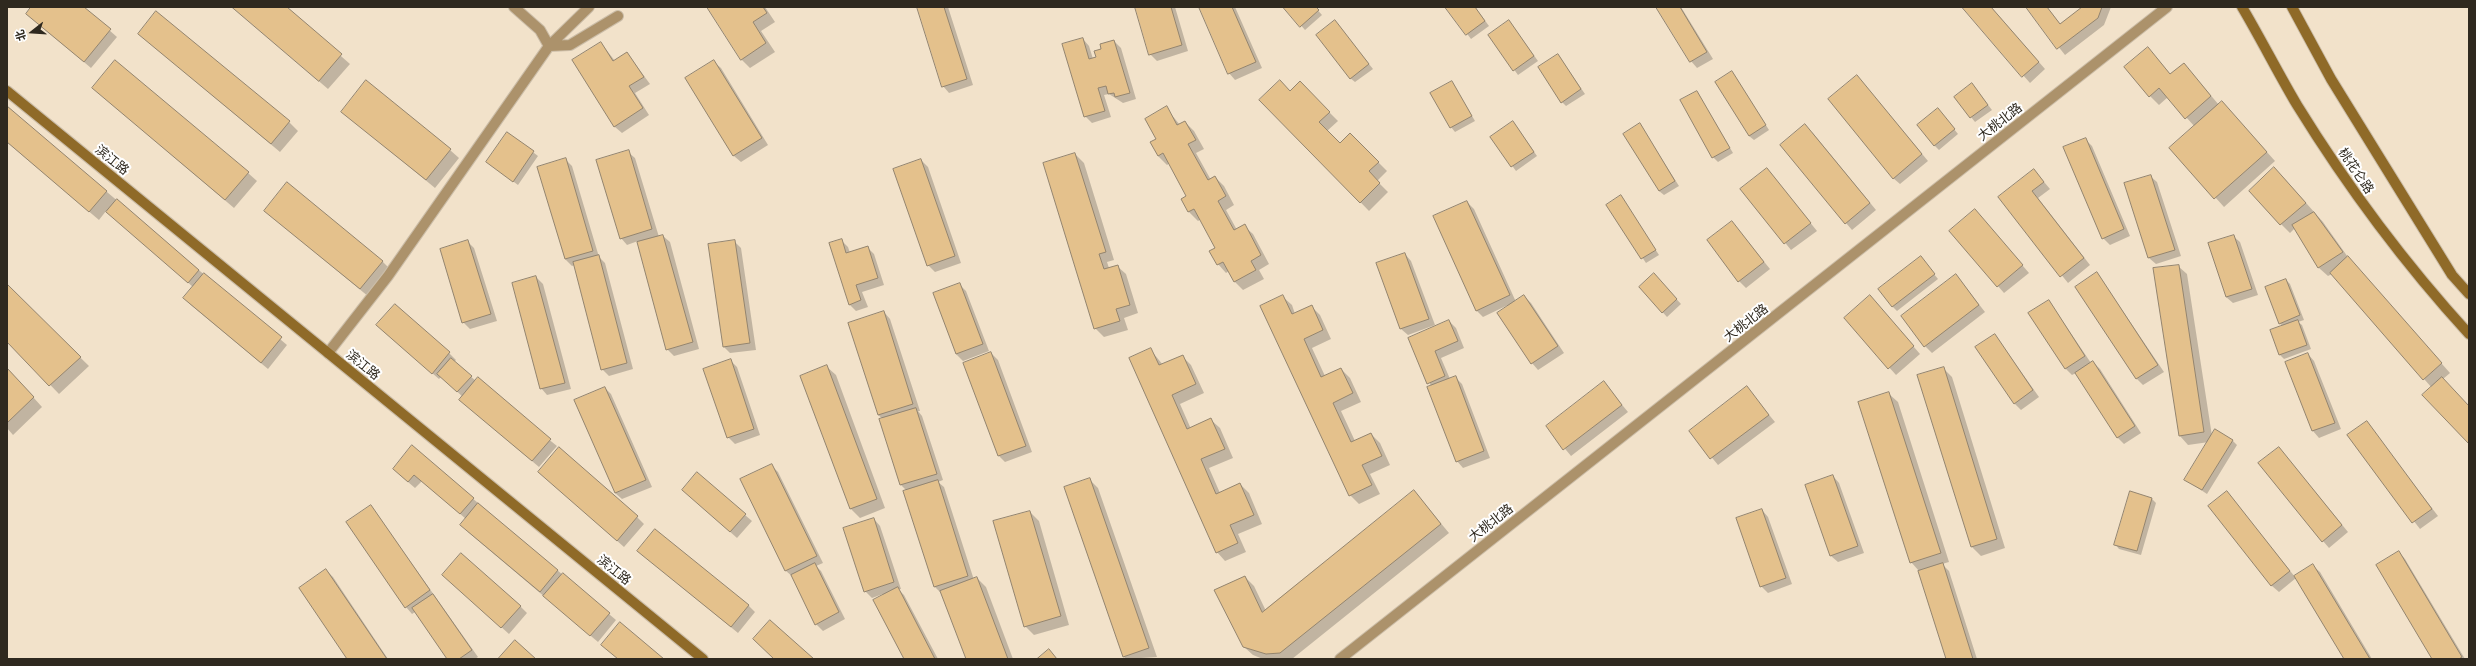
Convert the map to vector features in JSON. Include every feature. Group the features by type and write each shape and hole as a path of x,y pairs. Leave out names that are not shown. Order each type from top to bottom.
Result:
{"main road":[{"name":"桃花仑路","path":"2242,7 2298,105 2362,203 2430,292 2469,334"},
{"name":"桃花仑路","path":"2292,7 2331,79 2452,275 2469,294"},
{"name":"滨江路","path":"7,91 703,659"}],"street":[{"path":"514,7 540,30 549,46"},
{"path":"328,353 388,276 549,46 589,7"},
{"name":"大桃北路","path":"1340,659 2167,7"},
{"path":"549,46 570,45 618,16"}],"building":[{"path":"31,7 84,7 111,29 84,62 26,14"},
{"path":"232,7 287,7 342,54 319,81"},
{"path":"707,7 763,7 767,13 753,22 766,43 741,60"},
{"path":"917,7 944,7 967,79 942,87"},
{"path":"1135,7 1171,7 1182,45 1149,55"},
{"path":"1199,7 1232,7 1256,62 1228,74"},
{"path":"1283,7 1316,7 1319,10 1300,27"},
{"path":"1445,7 1475,7 1485,21 1466,35"},
{"path":"1656,7 1680,7 1707,52 1690,62"},
{"path":"1962,7 1991,7 2039,62 2022,77"},
{"path":"2026,7 2047,7 2060,24 2082,7 2102,7 2098,18 2057,49"},
{"path":"156,11 290,121 271,144 138,34"},
{"path":"1335,20 1369,64 1350,79 1316,35"},
{"path":"1509,20 1534,56 1513,71 1488,35"},
{"path":"1083,38 1089,59 1096,57 1094,51 1101,49 1100,44 1114,40 1130,93 1115,97 1114,93 1108,94 1106,86 1098,88 1105,111 1084,117 1062,44"},
{"path":"601,42 613,61 627,52 644,77 629,86 643,108 614,127 572,60"},
{"path":"2148,47 2170,74 2184,63 2211,96 2185,119 2159,88 2149,97 2124,67"},
{"path":"1558,54 1581,89 1561,103 1538,67"},
{"path":"115,60 249,172 225,200 92,88"},
{"path":"714,60 762,138 733,156 685,78"},
{"path":"1732,71 1766,125 1749,136 1715,82"},
{"path":"1857,75 1922,154 1893,179 1828,99"},
{"path":"366,80 451,149 426,180 341,112"},
{"path":"1280,80 1290,91 1300,81 1330,112 1319,122 1340,143 1350,133 1379,162 1369,171 1380,183 1360,203 1259,100"},
{"path":"1452,81 1472,116 1450,128 1430,93"},
{"path":"1972,83 1988,105 1970,118 1954,97"},
{"path":"1697,91 1730,148 1712,158 1680,100"},
{"path":"2222,101 2267,152 2214,199 2169,148"},
{"path":"7,106 107,191 89,212 7,142"},
{"path":"1167,106 1177,125 1185,121 1196,140 1188,144 1208,180 1215,176 1226,196 1218,201 1234,230 1245,224 1261,255 1251,261 1256,270 1234,282 1223,262 1217,265 1209,251 1215,248 1194,209 1188,212 1181,199 1186,196 1163,153 1158,156 1150,142 1156,139 1145,119"},
{"path":"1938,108 1955,129 1934,146 1917,125"},
{"path":"1513,121 1534,152 1511,167 1490,137"},
{"path":"1640,123 1675,181 1659,191 1623,134"},
{"path":"1805,124 1870,203 1845,224 1780,145"},
{"path":"507,132 534,151 513,182 486,162"},
{"path":"2086,138 2124,229 2102,239 2063,147"},
{"path":"629,150 652,229 620,239 596,160"},
{"path":"1075,153 1106,252 1099,254 1104,269 1118,265 1130,305 1116,309 1120,321 1094,329 1043,163"},
{"path":"566,158 593,251 565,259 537,167"},
{"path":"921,159 955,256 927,266 893,169"},
{"path":"2274,167 2306,203 2280,225 2249,191"},
{"path":"1767,168 1811,223 1784,244 1740,189"},
{"path":"2034,169 2044,182 2032,191 2084,258 2060,277 1998,197"},
{"path":"2151,175 2175,250 2148,258 2124,183"},
{"path":"287,182 383,261 360,289 264,211"},
{"path":"1621,195 1656,250 1641,259 1606,205"},
{"path":"117,199 199,270 188,283 106,212"},
{"path":"1467,201 1510,295 1476,311 1433,216"},
{"path":"1975,209 2023,265 1997,287 1949,231"},
{"path":"2314,212 2343,252 2318,268 2292,225"},
{"path":"1732,221 1764,262 1738,282 1707,240"},
{"path":"663,235 693,342 666,350 637,242"},
{"path":"2234,235 2252,289 2226,297 2208,243"},
{"path":"842,239 846,253 868,246 878,278 856,285 861,300 849,305 829,243"},
{"path":"468,240 491,314 462,323 440,249"},
{"path":"735,240 750,343 723,347 708,244"},
{"path":"1405,253 1429,319 1400,329 1376,263"},
{"path":"599,255 627,363 601,370 573,262"},
{"path":"1921,256 1935,274 1892,307 1878,289"},
{"path":"2348,256 2442,363 2423,380 2330,273"},
{"path":"2179,265 2204,432 2179,436 2153,268"},
{"path":"2097,272 2158,365 2136,379 2075,287"},
{"path":"204,273 282,337 261,363 183,298"},
{"path":"1654,273 1677,299 1662,313 1639,287"},
{"path":"1956,274 1979,305 1924,347 1901,316"},
{"path":"536,276 565,383 540,389 512,283"},
{"path":"2286,279 2300,315 2279,324 2265,287"},
{"path":"960,283 983,344 956,354 933,293"},
{"path":"7,284 81,357 49,386 7,342"},
{"path":"1283,295 1292,314 1312,305 1323,330 1304,339 1321,377 1341,368 1353,393 1333,403 1351,442 1371,433 1382,456 1362,465 1372,485 1349,496 1260,306"},
{"path":"1524,295 1558,346 1531,364 1497,313"},
{"path":"1870,295 1914,346 1888,369 1844,318"},
{"path":"2049,300 2085,356 2065,369 2028,313"},
{"path":"395,304 450,352 432,374 376,325"},
{"path":"884,311 913,404 878,415 848,323"},
{"path":"1449,320 1458,341 1435,351 1445,376 1427,384 1408,338"},
{"path":"2298,320 2307,345 2279,355 2270,330"},
{"path":"1995,334 2033,390 2014,404 1975,347"},
{"path":"1151,348 1159,365 1183,355 1196,384 1172,395 1187,429 1211,418 1225,449 1201,459 1216,494 1240,483 1254,515 1230,525 1238,543 1216,553 1129,358"},
{"path":"991,352 1026,446 998,456 963,363"},
{"path":"2308,353 2335,423 2312,431 2285,362"},
{"path":"451,358 472,376 457,392 437,374"},
{"path":"731,359 754,429 727,438 703,369"},
{"path":"2093,361 2135,426 2117,438 2075,373"},
{"path":"827,365 877,499 850,509 800,376"},
{"path":"1944,367 1997,539 1971,547 1917,375"},
{"path":"7,368 34,397 7,423"},
{"path":"1456,376 1484,451 1456,462 1427,387"},
{"path":"478,377 551,439 532,461 459,400"},
{"path":"2442,377 2469,406 2469,444 2422,395"},
{"path":"1604,381 1622,405 1563,450 1546,426"},
{"path":"1747,386 1769,415 1710,459 1689,431"},
{"path":"605,387 646,480 615,493 574,400"},
{"path":"1889,392 1941,553 1910,563 1858,402"},
{"path":"916,408 937,474 900,485 879,419"},
{"path":"2367,421 2432,509 2412,523 2347,435"},
{"path":"2215,429 2233,440 2202,490 2184,480"},
{"path":"412,445 474,498 460,514 414,475 408,482 393,469"},
{"path":"559,447 638,516 617,541 538,472"},
{"path":"2279,447 2342,525 2322,542 2258,463"},
{"path":"772,464 817,556 785,571 740,479"},
{"path":"697,472 746,514 730,532 682,490"},
{"path":"1833,475 1858,546 1830,556 1805,485"},
{"path":"1090,478 1149,648 1123,657 1064,487"},
{"path":"938,480 968,576 934,587 903,491"},
{"path":"1414,490 1441,524 1280,653 1266,654 1243,647 1214,590 1245,576 1262,612"},
{"path":"2130,491 2152,498 2137,551 2114,545"},
{"path":"2227,491 2290,571 2271,586 2208,506"},
{"path":"478,503 558,570 540,592 460,525"},
{"path":"371,505 430,590 405,608 346,522"},
{"path":"1762,509 1786,578 1760,587 1736,518"},
{"path":"1030,511 1061,616 1024,627 993,521"},
{"path":"874,518 894,582 864,592 843,528"},
{"path":"655,529 749,605 731,627 637,551"},
{"path":"2399,551 2462,657 2459,659 2432,659 2376,565"},
{"path":"461,553 521,606 501,628 442,575"},
{"path":"815,563 839,612 815,625 791,575"},
{"path":"1943,563 1973,659 1946,659 1918,571"},
{"path":"2313,564 2370,659 2344,659 2294,576"},
{"path":"326,569 387,659 347,659 299,588"},
{"path":"563,573 610,613 590,636 543,596"},
{"path":"977,577 1008,659 966,659 940,591"},
{"path":"898,587 935,659 904,659 873,600"},
{"path":"433,594 472,650 459,659 447,659 412,608"},
{"path":"770,620 814,659 774,659 753,639"},
{"path":"620,622 664,659 618,659 601,645"},
{"path":"515,640 536,659 498,659"},
{"path":"1049,649 1057,659 1037,659"}]}
